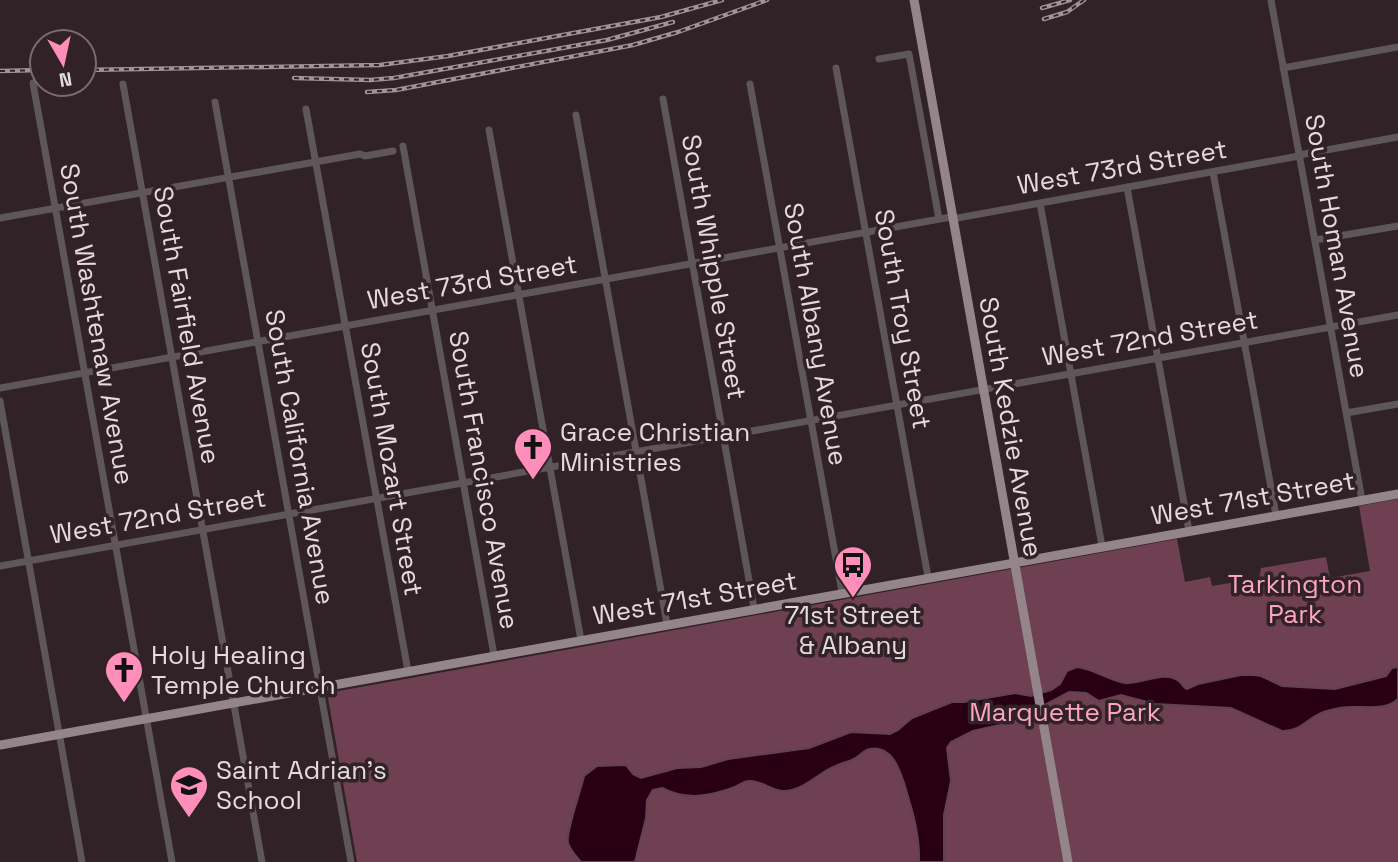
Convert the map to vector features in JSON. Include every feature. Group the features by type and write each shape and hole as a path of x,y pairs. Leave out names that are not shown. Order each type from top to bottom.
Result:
{"main road":[{"name":"South Kedzie Avenue","path":"914,0 1068,862"},
{"name":"West 71st Street","path":"0,745 1398,494"}],"street":[{"name":"South Homan Avenue","path":"1271,0 1362,500"},
{"path":"1283,68 1398,47"},
{"path":"879,59 909,54 939,219"},
{"name":"South Troy Street","path":"836,68 928,577"},
{"name":"South Fairfield Avenue","path":"123,84 262,862"},
{"name":"South Albany Avenue","path":"750,84 842,592"},
{"name":"South Washtenaw Avenue","path":"36,98 172,862"},
{"name":"South Whipple Street","path":"663,99 754,608"},
{"name":"South California Avenue","path":"215,102 320,687 348,862"},
{"name":"South Mozart Street","path":"306,109 408,671"},
{"path":"576,115 667,624"},
{"path":"489,130 581,640"},
{"name":"West 73rd Street","path":"0,388 1398,137"},
{"name":"South Francisco Avenue","path":"403,146 494,655"},
{"path":"0,218 360,154 365,156 393,151"},
{"path":"1213,172 1276,515"},
{"path":"1127,187 1189,531"},
{"path":"1040,203 1102,546"},
{"path":"1315,240 1398,226"},
{"name":"West 72nd Street","path":"0,566 1398,315"},
{"path":"0,401 82,862"},
{"path":"1346,413 1398,404"}],"green space":[{"name":"Marquette Park","path":"1398,499 1398,862 357,862 328,698 333,692 1177,539 1185,582 1210,577 1212,586 1259,578 1261,568 1326,557 1330,578 1370,571 1359,506"}],"shaded area":[{"path":"1077,667 1125,683 1160,677 1174,678 1187,689 1198,684 1253,675 1282,686 1335,689 1386,676 1392,668 1398,667 1398,699 1381,707 1330,710 1295,729 1282,731 1231,708 1155,704 1121,695 1099,701 1086,693 1069,692 1013,722 973,731 951,742 947,748 951,781 944,815 944,862 919,862 915,822 902,777 889,754 877,749 865,751 791,790 780,791 749,781 726,790 698,796 680,795 662,788 653,790 647,800 646,818 635,862 581,862 568,843 584,776 597,766 626,765 633,774 641,778 677,768 701,767 728,759 809,748 851,732 890,734 912,718 952,702 1015,693 1031,696 1051,690 1060,684 1067,671"}],"railway":[{"path":"98,70 380,65 448,56 661,17 722,0"},
{"path":"367,92 396,90 633,45 767,0"},
{"path":"1042,8 1070,0"},
{"path":"1044,19 1067,12 1084,0"},
{"path":"294,78 394,78 607,40 673,22"},
{"path":"0,71 28,70"}],"place":[{"name":"Grace Christian Ministries","path":"533,481"},
{"name":"71st Street & Albany","path":"853,599"},
{"name":"Holy Healing Temple Church","path":"124,704"},
{"name":"Saint Adrian's School","path":"189,819"}],"park label":[{"name":"Tarkington Park","path":"1295,599"}]}
